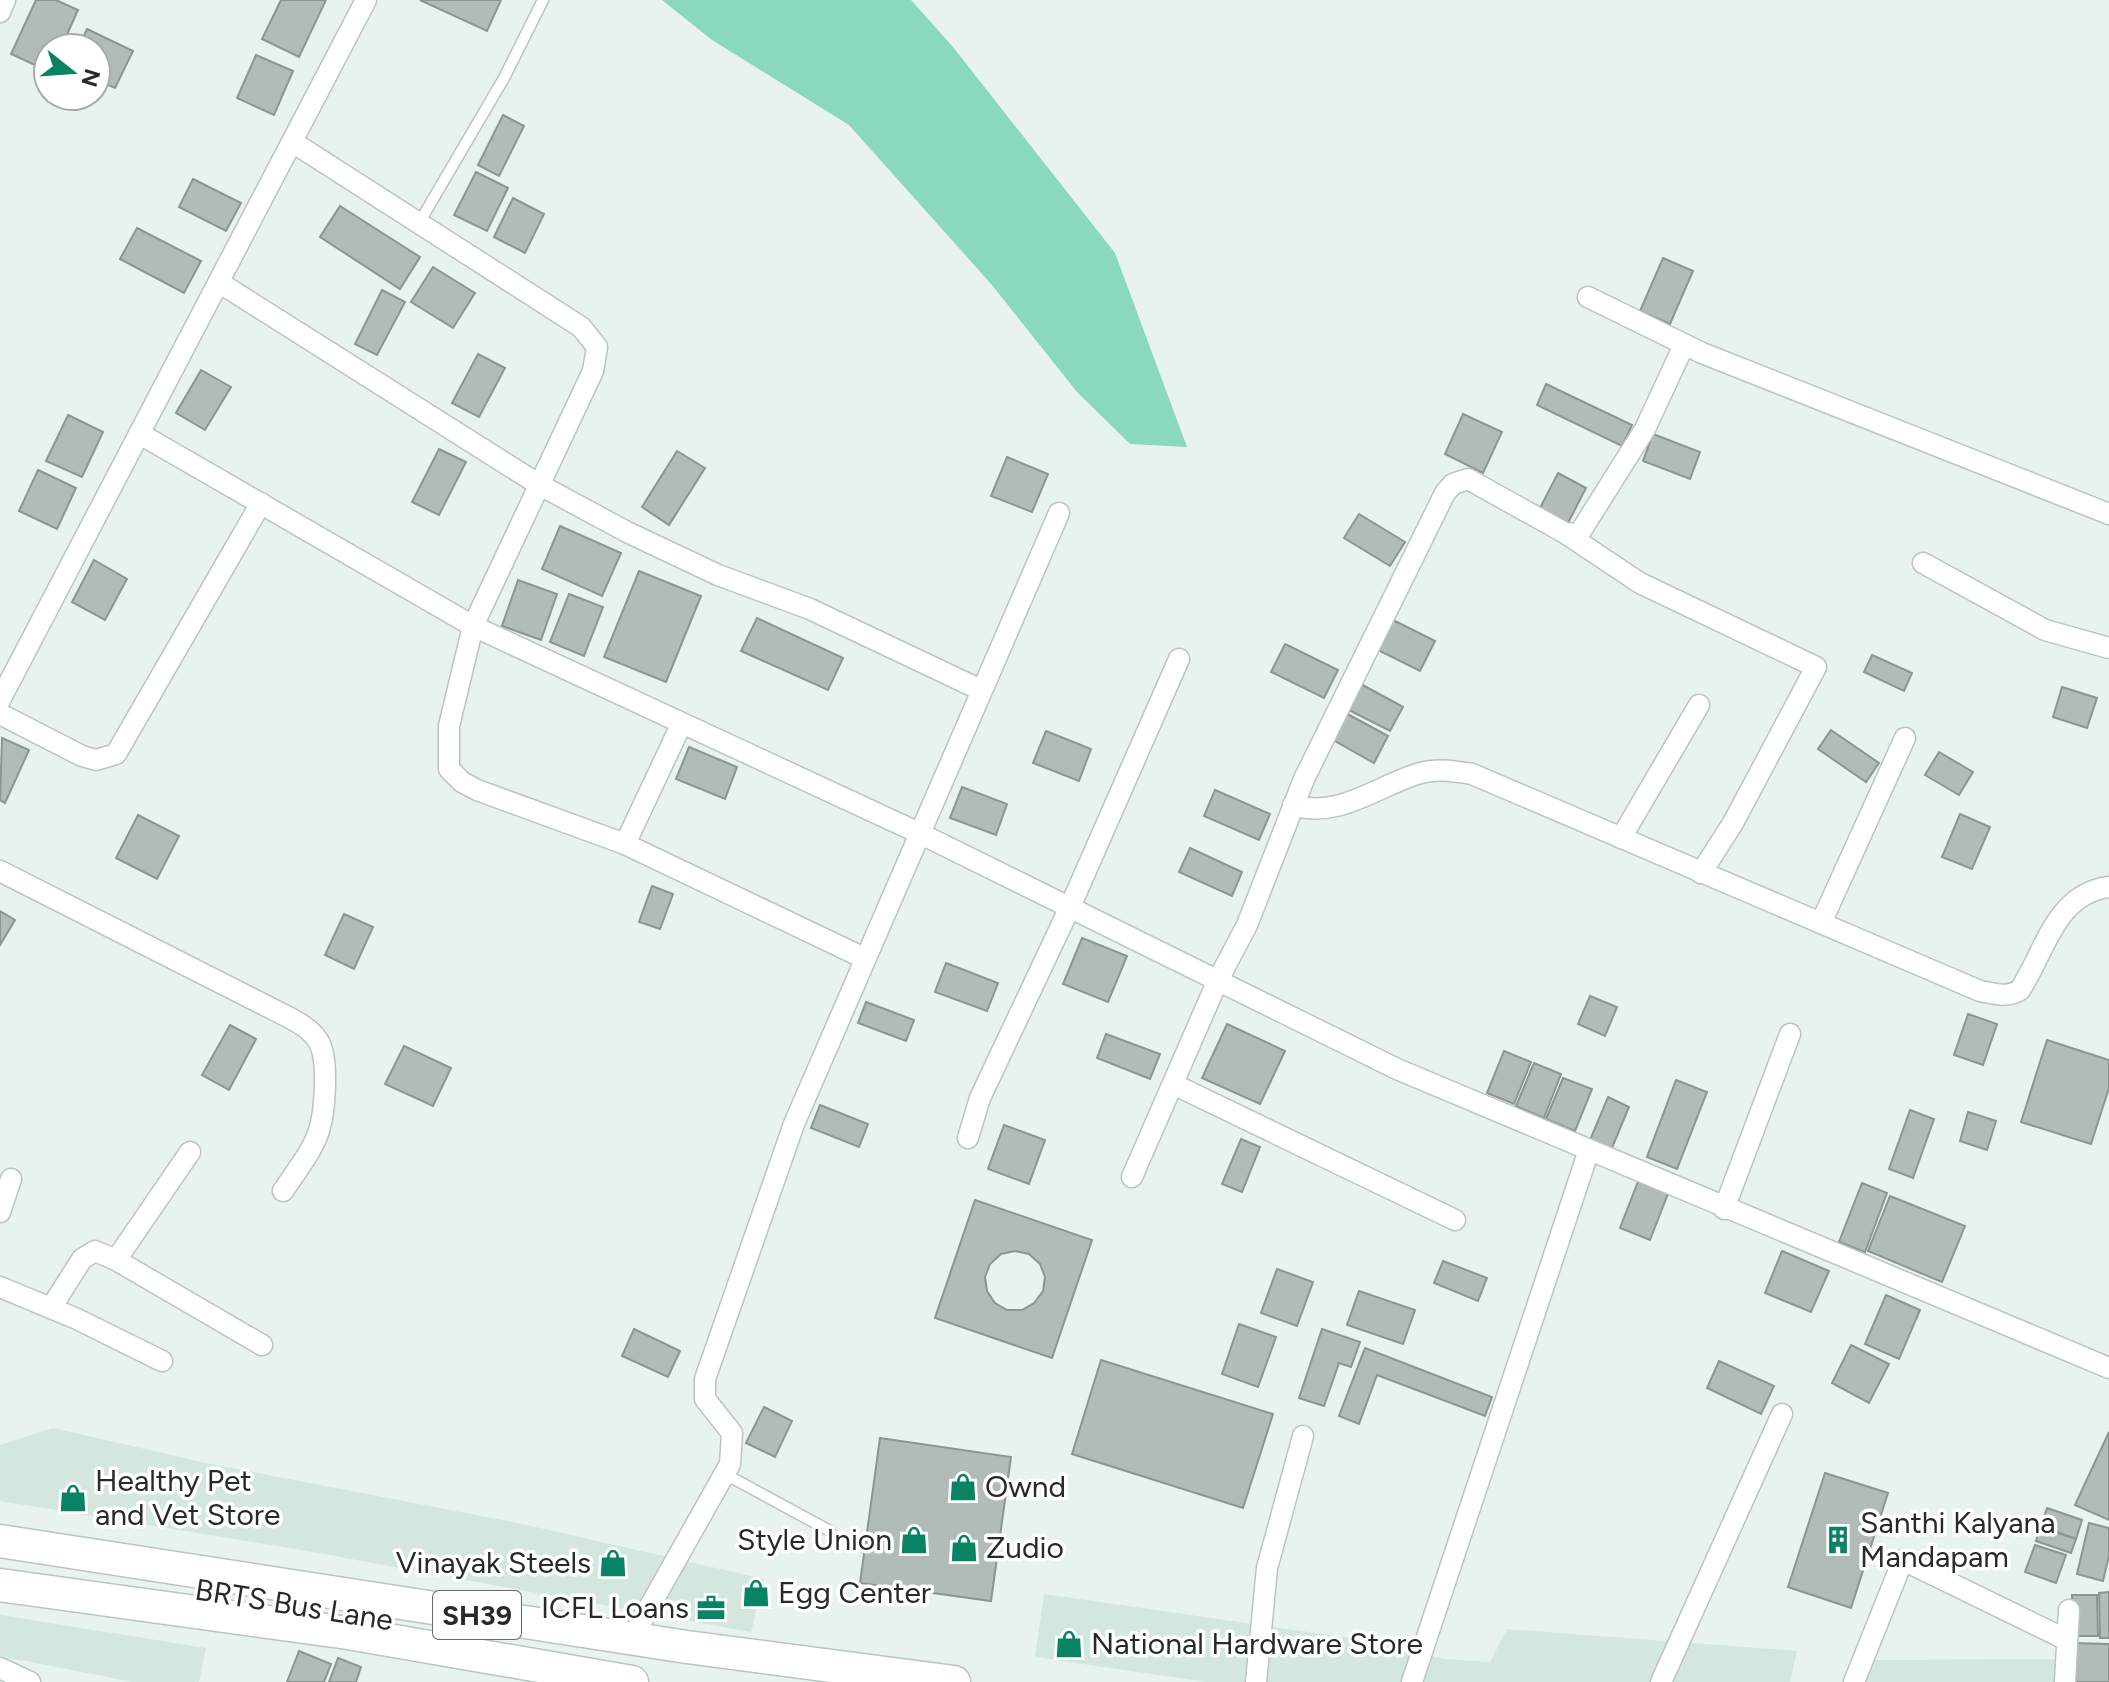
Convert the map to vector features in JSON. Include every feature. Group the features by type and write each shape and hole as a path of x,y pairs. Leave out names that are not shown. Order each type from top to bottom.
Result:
{"main road":[{"name":"SH39","path":"0,1541 623,1664"},
{"name":"BRTS Bus Lane","path":"0,1562 623,1664 825,1682"},
{"name":"SH39","path":"0,1585 348,1633 623,1664 954,1682"}],"street":[{"path":"0,12 5,0"},
{"path":"0,700 294,143 366,0"},
{"path":"294,143 581,327 594,339 597,354 593,371 473,626 449,726 449,769 462,782 477,790 625,844 864,958"},
{"path":"220,283 538,484 718,575 810,609 981,690"},
{"path":"1588,297 1684,345 2109,514"},
{"path":"1565,533 1575,535 1583,530 1645,429 1684,345"},
{"path":"140,434 473,626 919,833 1397,1069 1724,1209 2109,1368"},
{"path":"1132,1177 1218,980 1247,925 1293,805 1357,670 1453,484 1468,479 1479,482 1565,533 1640,583 1816,667 1741,809 1701,873"},
{"path":"0,714 82,756 96,760 116,754 261,503"},
{"path":"623,1664 725,1474 734,1443 726,1424 705,1399 710,1359 794,1124 1059,513"},
{"path":"1923,563 2045,630 2109,648"},
{"path":"968,1138 980,1098 1070,907 1179,659"},
{"path":"1621,838 1699,705"},
{"path":"625,844 681,725"},
{"path":"1821,923 1905,738"},
{"path":"1293,805 1307,809 1329,808 1419,773 1444,769 1472,774 1980,991 2012,995 2027,980 2056,921 2067,908 2087,894 2109,887"},
{"path":"0,871 290,1018 319,1036 324,1049 325,1118 313,1146 283,1191"},
{"path":"1724,1209 1790,1034"},
{"path":"1173,1084 1455,1220"},
{"path":"1412,1682 1589,1150"},
{"path":"116,1260 190,1152"},
{"path":"0,1212 11,1179"},
{"path":"51,1308 89,1252 95,1251 116,1260 262,1345"},
{"path":"0,1287 162,1361"},
{"path":"1661,1682 1782,1414"},
{"path":"1256,1682 1267,1568 1303,1436"},
{"path":"1854,1682 1903,1560 2067,1640"},
{"path":"2065,1682 2069,1610"},
{"path":"0,1668 30,1682"}],"lane":[{"path":"419,223 504,78 543,0"},
{"path":"725,1474 830,1531"}],"shaded area":[{"path":"53,1428 206,1463 518,1523 764,1579 751,1632 296,1549 0,1501 0,1445"},
{"path":"1044,1594 1344,1637 1444,1659 1490,1662 1507,1629 1797,1651 1790,1682 1207,1682 1035,1657"},
{"path":"0,1615 206,1648 199,1682 133,1682 0,1656"},
{"path":"2093,1659 2109,1682 1864,1682 1873,1660"}],"green space":[{"path":"662,0 911,0 953,47 1115,253 1187,447 1130,444 1077,392 992,285 849,125 712,40"}],"building":[{"path":"36,0 56,0 78,10 68,32 32,32 32,64 11,54"},
{"path":"281,0 326,0 299,57 262,39"},
{"path":"420,0 501,0 487,31"},
{"path":"112,41 133,51 115,88 112,87"},
{"path":"256,55 293,71 274,115 237,98"},
{"path":"503,115 524,126 499,176 478,165"},
{"path":"476,172 508,188 487,231 454,215"},
{"path":"193,179 241,203 226,231 179,207"},
{"path":"513,198 544,214 525,253 494,237"},
{"path":"340,206 420,257 400,289 320,237"},
{"path":"137,228 201,261 184,293 120,259"},
{"path":"1663,258 1693,271 1670,324 1640,311"},
{"path":"433,267 475,293 453,328 411,302"},
{"path":"382,290 405,302 377,355 355,344"},
{"path":"478,354 505,368 479,417 452,403"},
{"path":"201,370 231,387 205,430 176,413"},
{"path":"1546,384 1632,425 1622,446 1537,405"},
{"path":"1463,414 1502,432 1483,473 1445,454"},
{"path":"68,415 103,432 82,477 46,461"},
{"path":"1653,434 1700,452 1690,479 1643,461"},
{"path":"439,449 466,462 439,515 412,502"},
{"path":"677,451 705,468 669,525 642,507"},
{"path":"1007,457 1048,474 1032,512 991,496"},
{"path":"38,470 76,488 57,529 19,511"},
{"path":"1558,473 1586,488 1568,523 1540,508"},
{"path":"1359,514 1405,542 1390,566 1344,538"},
{"path":"560,526 621,553 602,596 542,569"},
{"path":"94,560 127,579 105,620 72,602"},
{"path":"639,571 701,596 666,682 604,657"},
{"path":"518,580 557,594 541,640 502,626"},
{"path":"569,594 603,607 584,656 550,642"},
{"path":"757,618 843,658 828,690 741,651"},
{"path":"1389,618 1435,641 1420,671 1374,648"},
{"path":"1285,644 1338,670 1324,698 1271,672"},
{"path":"1872,655 1912,673 1904,691 1864,672"},
{"path":"1359,683 1403,707 1390,731 1345,708"},
{"path":"2062,687 2097,698 2087,728 2053,717"},
{"path":"1342,711 1388,736 1374,763 1328,737"},
{"path":"1831,730 1879,763 1866,782 1818,749"},
{"path":"1046,731 1091,749 1079,781 1033,763"},
{"path":"2,738 29,750 5,803 0,800"},
{"path":"689,747 737,767 725,799 676,779"},
{"path":"1939,752 1973,772 1959,795 1925,775"},
{"path":"962,787 1007,804 996,835 950,818"},
{"path":"1215,790 1270,814 1259,840 1204,816"},
{"path":"1960,814 1990,827 1972,869 1942,857"},
{"path":"138,815 179,836 157,879 116,858"},
{"path":"1190,848 1242,872 1232,896 1179,872"},
{"path":"652,886 673,894 660,929 639,922"},
{"path":"0,911 15,920 0,945"},
{"path":"344,914 373,927 354,969 325,955"},
{"path":"1082,938 1127,956 1108,1002 1063,984"},
{"path":"946,963 998,983 987,1011 935,992"},
{"path":"1590,996 1617,1007 1605,1036 1578,1024"},
{"path":"866,1002 914,1020 906,1041 858,1023"},
{"path":"1968,1014 1997,1024 1983,1065 1954,1055"},
{"path":"1227,1024 1285,1051 1260,1104 1202,1078"},
{"path":"230,1025 256,1039 229,1090 202,1075"},
{"path":"1106,1034 1160,1054 1150,1079 1097,1058"},
{"path":"2047,1040 2109,1060 2109,1088 2091,1144 2021,1122"},
{"path":"404,1046 451,1068 433,1106 385,1084"},
{"path":"1504,1051 1531,1062 1514,1104 1487,1093"},
{"path":"1534,1063 1561,1074 1544,1118 1516,1106"},
{"path":"1563,1078 1592,1089 1575,1131 1546,1119"},
{"path":"1676,1080 1707,1092 1677,1169 1647,1157"},
{"path":"1608,1097 1629,1107 1612,1148 1590,1140"},
{"path":"820,1105 868,1124 859,1147 811,1128"},
{"path":"1910,1110 1934,1119 1913,1178 1889,1169"},
{"path":"1968,1112 1996,1121 1987,1150 1960,1141"},
{"path":"1004,1125 1045,1140 1029,1184 988,1169"},
{"path":"1241,1139 1260,1147 1242,1192 1222,1184"},
{"path":"1639,1179 1669,1191 1650,1240 1620,1228"},
{"path":"1862,1183 1887,1193 1865,1252 1839,1242"},
{"path":"1890,1196 1965,1226 1942,1282 1868,1251"},
{"path":"975,1200 1092,1240 1052,1358 935,1318","holes":["1015,1251 1029,1254 1040,1264 1045,1277 1043,1291 1034,1303 1022,1310 1007,1310 995,1303 987,1291 985,1277 990,1264 1001,1254"]},
{"path":"1782,1251 1829,1271 1811,1312 1765,1293"},
{"path":"1443,1261 1487,1278 1478,1301 1434,1283"},
{"path":"1277,1269 1313,1282 1297,1326 1261,1313"},
{"path":"1359,1291 1415,1310 1403,1344 1347,1325"},
{"path":"1886,1295 1920,1310 1899,1359 1865,1344"},
{"path":"1239,1324 1276,1337 1258,1387 1222,1374"},
{"path":"634,1329 680,1351 668,1377 622,1356"},
{"path":"1322,1329 1360,1342 1351,1367 1339,1363 1324,1406 1299,1398"},
{"path":"1851,1345 1889,1364 1869,1403 1832,1383"},
{"path":"1365,1348 1492,1397 1485,1416 1377,1375 1359,1424 1339,1416"},
{"path":"1101,1360 1273,1414 1243,1508 1072,1454"},
{"path":"1719,1361 1774,1386 1761,1414 1707,1388"},
{"path":"764,1407 792,1421 775,1457 746,1443"},
{"path":"2109,1432 2109,1520 2075,1505"},
{"path":"880,1438 1011,1457 991,1601 860,1583"},
{"name":"Santhi Kalyana Mandapam","path":"1825,1473 1888,1493 1851,1608 1788,1587"},
{"path":"2047,1508 2082,1520 2076,1539 2041,1526"},
{"path":"2089,1523 2109,1528 2109,1556 2103,1581 2077,1574"},
{"path":"2040,1527 2076,1539 2071,1553 2036,1541"},
{"path":"2035,1545 2066,1555 2056,1583 2025,1572"},
{"path":"2109,1592 2109,1638 2100,1638 2099,1593"},
{"path":"2072,1595 2097,1595 2098,1636 2073,1636"},
{"path":"2072,1643 2109,1644 2109,1682 2071,1682"},
{"path":"299,1651 331,1664 324,1682 287,1682"},
{"path":"338,1658 361,1667 356,1682 329,1682"}],"place":[{"name":"Ownd","path":"963,1487"},
{"name":"Healthy Pet and Vet Store","path":"73,1498"},
{"name":"Style Union","path":"914,1540"},
{"name":"Santhi Kalyana Mandapam","path":"1838,1540"},
{"name":"Zudio","path":"964,1548"},
{"name":"Vinayak Steels","path":"613,1563"},
{"name":"Egg Center","path":"756,1593"},
{"name":"ICFL Loans","path":"711,1608"},
{"name":"National Hardware Store","path":"1069,1644"}]}
